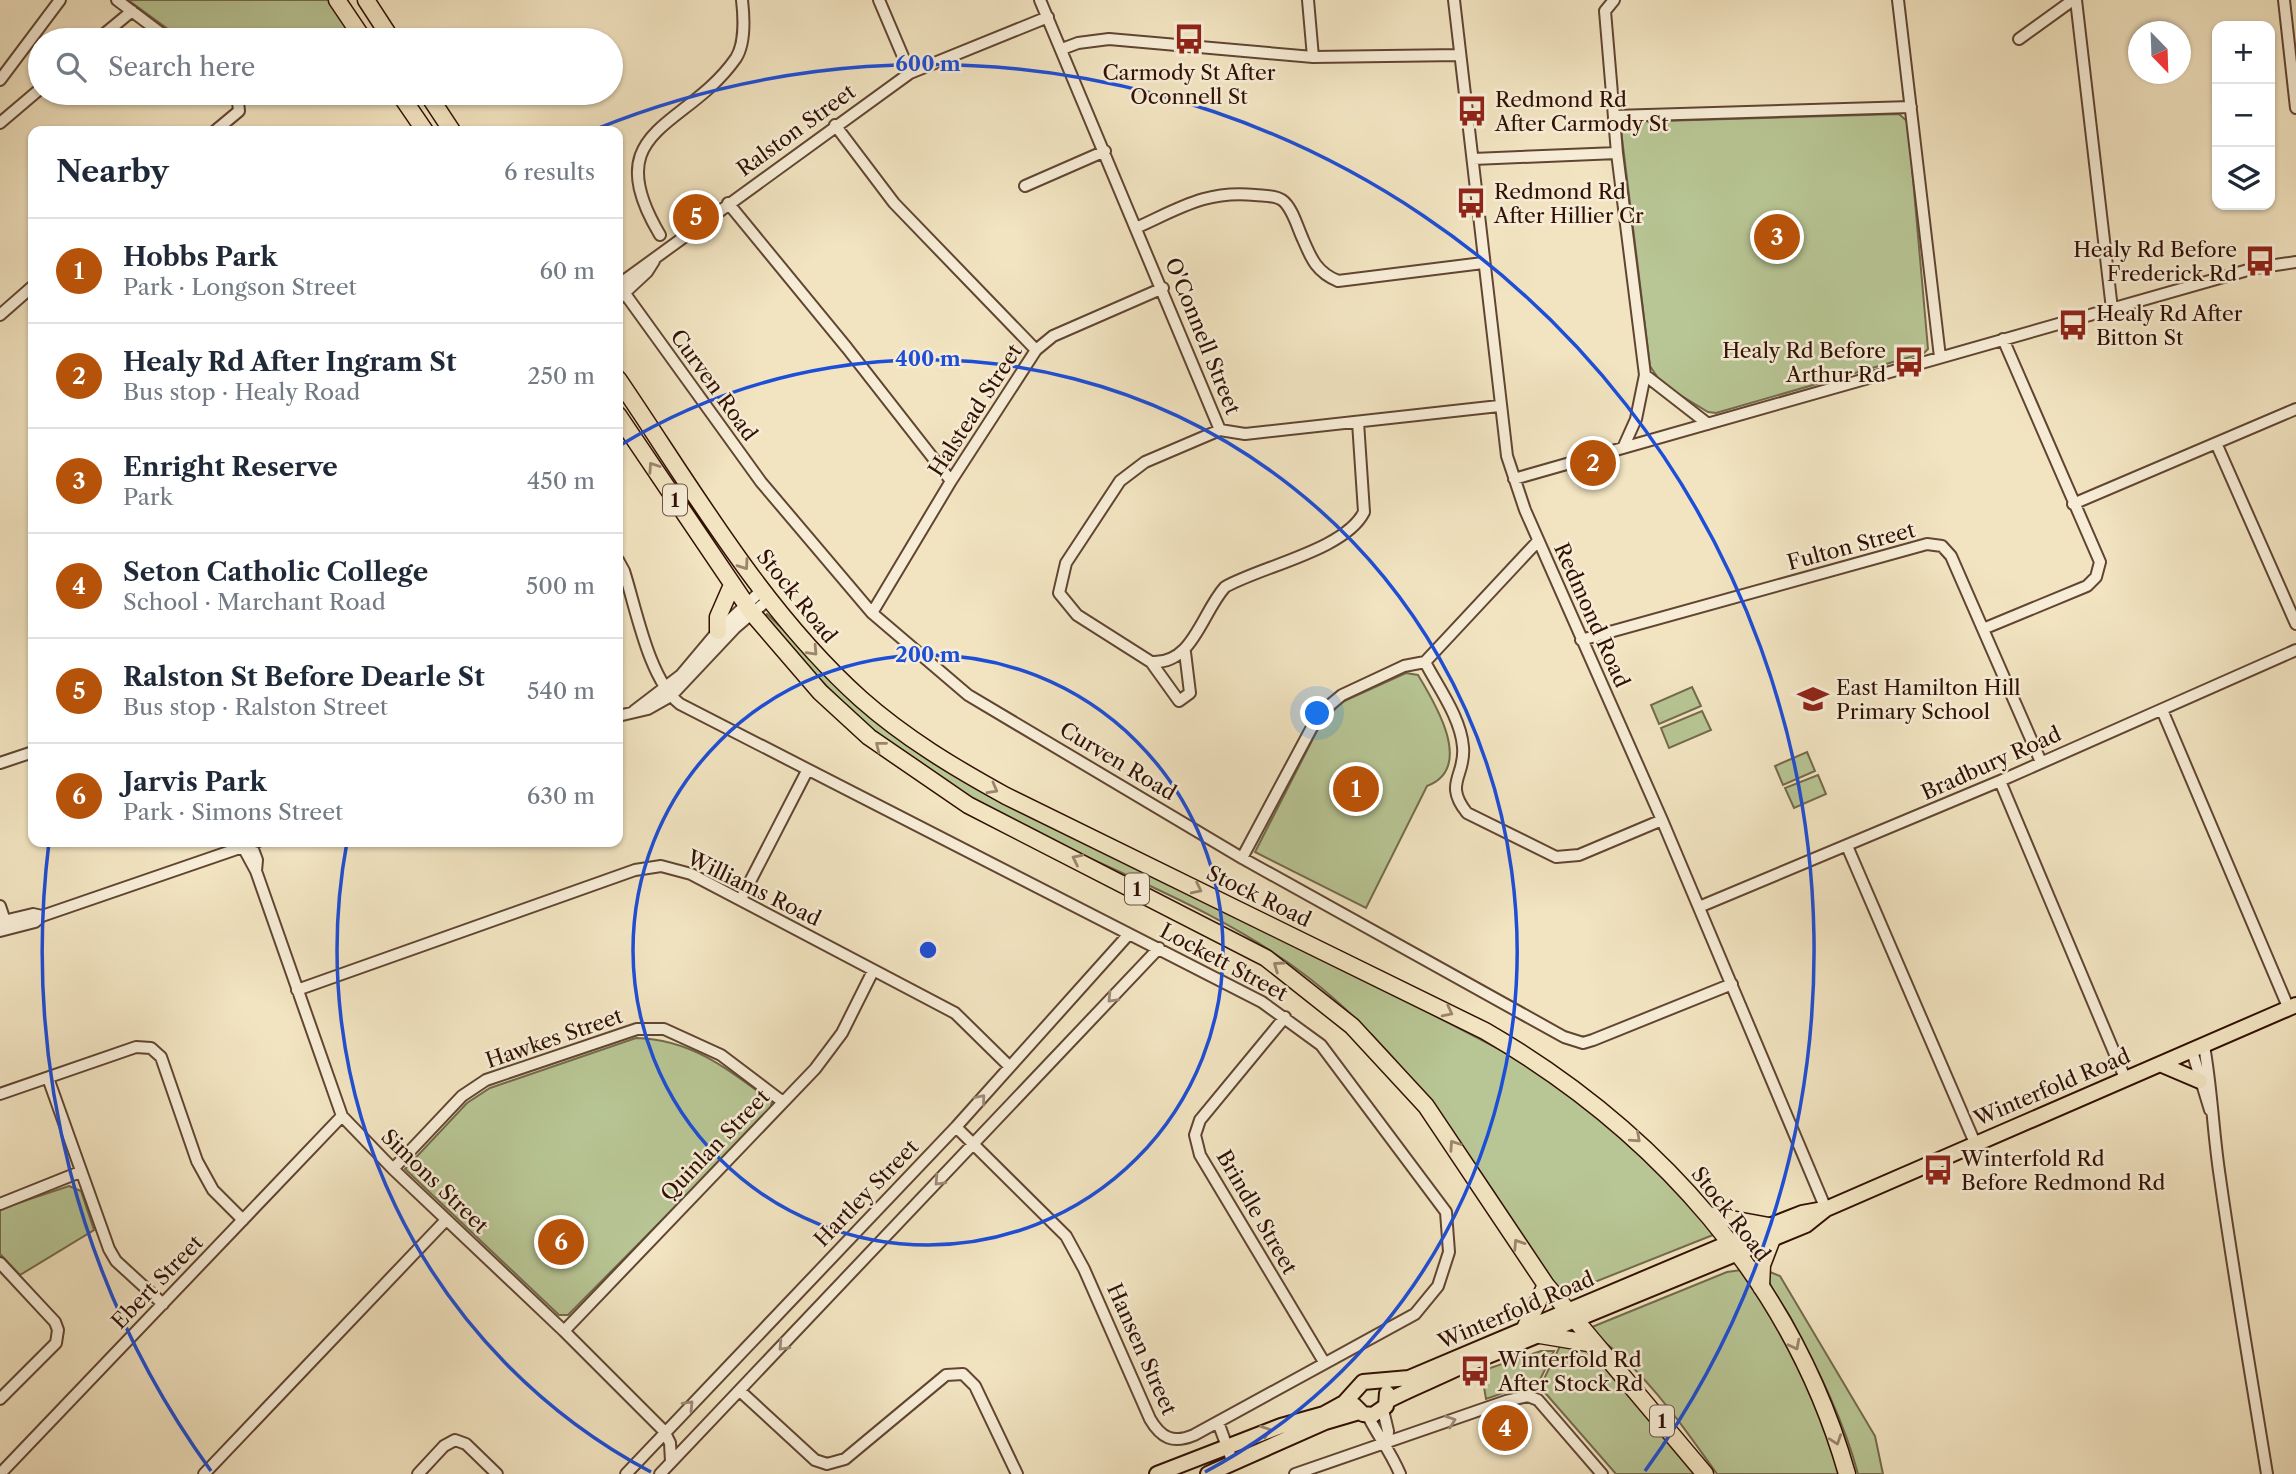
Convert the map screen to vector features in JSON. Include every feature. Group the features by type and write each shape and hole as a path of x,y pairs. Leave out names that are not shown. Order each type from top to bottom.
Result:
{"highway":[{"path":"337,0 356,28"},
{"path":"366,0 384,28"},
{"path":"407,105 422,126"},
{"path":"434,105 449,126"},
{"name":"Stock Road","path":"623,386 765,595 812,651 861,699 942,759 1036,811 1446,1010 1520,1051 1576,1089 1631,1133 1709,1215 1761,1287 1810,1377 1847,1474"},
{"name":"Stock Road","path":"623,422 748,609 797,668 841,713 917,773 978,810 1233,938 1266,958 1326,1003 1380,1053 1426,1106 1546,1285 1705,1474"},
{"path":"718,631 718,617 732,584"},
{"path":"1709,1215 1771,1232 1762,1265 1761,1287"},
{"path":"1546,1285 1533,1331 1594,1344"}],"main road":[{"name":"Winterfold Road","path":"1377,1382 1409,1378 1533,1331 1771,1232 1806,1224 1826,1209 2292,1007"},
{"path":"2160,1064 2200,1081"},
{"name":"Winterfold Road","path":"1385,1406 1405,1390 1430,1382 1533,1331"},
{"path":"1157,1474 1227,1446 1324,1414 1344,1403 1363,1382 1377,1382 1384,1387 1385,1406 1325,1422 1208,1474"},
{"path":"1353,1393 1353,1403 1363,1414"}],"street":[{"path":"39,28 60,0"},
{"path":"117,0 154,28"},
{"path":"660,235 636,184 642,147 657,129 693,104 737,57 744,19 742,0"},
{"path":"879,0 910,73"},
{"name":"O'Connell Street","path":"1040,0 1138,227 1220,430 1245,434 1499,406"},
{"path":"1308,0 1313,57"},
{"name":"Redmond Road","path":"1454,0 1499,406 1507,456 1514,479 1538,541 1662,820 1826,1209"},
{"path":"1614,0 1605,11 1617,153 1645,375 1636,419 1623,448"},
{"path":"1898,0 1940,357"},
{"path":"2019,39 2074,0 2112,309"},
{"path":"2284,0 2296,108"},
{"path":"111,28 132,11"},
{"name":"Ralston Street","path":"623,288 647,272 656,258 728,203 910,73 1048,17"},
{"path":"1062,49 1078,43 1109,39 1313,57 1460,55"},
{"path":"0,80 28,43"},
{"path":"0,123 28,99"},
{"path":"221,126 239,111 238,105"},
{"path":"1614,116 1911,107"},
{"path":"835,125 894,203 1036,351"},
{"path":"1025,186 1105,152"},
{"path":"1473,159 1617,153"},
{"path":"1138,227 1213,195 1227,192 1269,196 1281,199 1289,209 1313,262 1323,275 1338,281 1483,263"},
{"path":"728,203 951,481"},
{"path":"1514,479 2278,262 2296,253"},
{"path":"2278,262 2296,262"},
{"name":"Halstead Street","path":"872,612 951,481 1036,351 1054,336 1163,288"},
{"path":"0,315 28,290"},
{"name":"Curven Road","path":"623,294 761,482 872,612 968,695 1242,858 1564,1037 1583,1042 1732,984"},
{"path":"1983,629 2087,586 2096,577 2100,562 2003,339"},
{"path":"1645,375 1708,424"},
{"path":"2073,504 2296,409"},
{"path":"1151,663 1166,663 1185,652 1212,601 1224,587 1332,541 1358,524 1364,512 1357,422"},
{"path":"1185,652 1190,693 1179,701 1151,663 1077,615 1059,593 1066,563 1120,481 1145,462 1220,430"},
{"path":"2216,443 2296,624"},
{"path":"1242,858 1319,715 1342,695 1404,666 1425,662 1538,541"},
{"name":"Fulton Street","path":"1581,640 1927,544 1942,546 1951,556 2041,762"},
{"path":"623,569 654,665 669,692"},
{"path":"669,692 718,631 765,595"},
{"path":"623,714 669,692 748,609"},
{"name":"Bradbury Road","path":"1699,907 2000,781 2296,650"},
{"path":"1425,662 1461,734 1464,750 1454,786 1458,802 1467,813 1556,857 1579,855 1662,820"},
{"name":"Lockett Street","path":"669,692 702,718 1159,948 1285,1017 1321,1045 1446,1212 1449,1252 1438,1286 1415,1314"},
{"path":"2162,710 2292,1007"},
{"path":"0,763 28,754"},
{"path":"741,899 807,771"},
{"path":"2000,781 2125,1078"},
{"path":"1847,846 1975,1143"},
{"path":"0,906 3,925 33,914 42,916 241,847"},
{"name":"Simons Street","path":"251,847 257,860 256,871 342,1116 393,1169 564,1331 664,1431"},
{"name":"Williams Road","path":"297,990 635,870 662,866 691,874 873,971 920,992 955,1013 1009,1066"},
{"name":"Hartley Street","path":"626,1474 664,1431 957,1127 1129,934"},
{"path":"660,1474 1159,948"},
{"name":"Quinlan Street","path":"564,1331 815,1069 842,1033 873,971"},
{"name":"Brindle Street","path":"1285,1017 1200,1120 1195,1135 1207,1167 1324,1362"},
{"name":"Hawkes Street","path":"393,1169 462,1096 486,1080 637,1029 664,1028 721,1055 783,1102"},
{"path":"0,1094 136,1047 151,1048 161,1057 197,1161 213,1191 243,1220"},
{"path":"2198,1048 2200,1081 2211,1113 2267,1474"},
{"path":"2198,1048 2213,1091 2211,1113"},
{"path":"48,1078 80,1172 116,1261 163,1304"},
{"name":"Ebert Street","path":"0,1474 342,1116"},
{"name":"Hansen Street","path":"957,1127 1056,1223 1073,1246 1159,1433 1178,1441 1218,1422 1415,1314"},
{"path":"0,1204 80,1172"},
{"path":"204,1474 446,1220"},
{"path":"0,1263 55,1322 58,1330 57,1343 0,1399"},
{"path":"740,1391 815,1460 827,1464 845,1459 946,1375 962,1374 975,1386 1017,1474"},
{"path":"1295,1474 1506,1401 1528,1396 1543,1404 1602,1474"},
{"path":"1385,1406 1387,1444"},
{"path":"1363,1414 1387,1444 1400,1474"},
{"path":"1218,1422 1233,1463"},
{"path":"664,1431 670,1443 671,1462"},
{"path":"418,1474 444,1446 455,1440 466,1444 497,1474"}],"green space":[{"path":"128,0 328,0 348,28 166,28"},
{"path":"1899,114 1908,122 1928,349 1924,353 1716,413 1708,412 1662,384 1650,366 1621,130 1626,122"},
{"path":"767,614 891,733 1522,1061 1625,1140 1672,1185 1713,1235 1562,1295 1448,1126 1384,1048 1348,1011 1309,978 1230,926 1015,823 941,781 886,740 836,696 764,618"},
{"path":"1406,673 1418,675 1441,718 1450,750 1448,765 1441,777 1427,786 1366,908 1255,852 1320,725 1342,702"},
{"path":"1692,687 1701,706 1659,724 1651,705"},
{"path":"1702,711 1711,730 1669,748 1661,728"},
{"path":"1807,752 1815,771 1783,785 1775,766"},
{"path":"1818,775 1826,794 1794,808 1785,788"},
{"path":"636,1038 675,1044 709,1058 772,1102 769,1112 568,1315 559,1315 405,1169 467,1103 490,1088"},
{"path":"69,1186 81,1191 94,1230 20,1275 0,1254 0,1209"},
{"path":"1741,1270 1768,1310 1808,1384 1841,1474 1717,1474 1647,1382 1592,1330 1592,1327 1727,1272"},
{"path":"1770,1272 1780,1276 1875,1436 1883,1474 1858,1474 1830,1397 1813,1360 1767,1277"},
{"path":"1561,1344 1582,1349 1609,1370 1696,1474 1616,1474 1540,1387"},
{"path":"1541,1351 1554,1351 1537,1386 1526,1385 1486,1399 1483,1381 1490,1368"}],"place":[{"name":"Carmody St After Oconnell St","path":"1189,39"},
{"name":"Redmond Rd After Carmody St","path":"1472,111"},
{"name":"Redmond Rd After Hillier Cr","path":"1471,203"},
{"name":"Ralston St Before Dearle St","path":"696,217"},
{"name":"Enright Reserve","path":"1777,237"},
{"name":"Healy Rd Before Frederick Rd","path":"2260,261"},
{"name":"Healy Rd After Bitton St","path":"2073,325"},
{"name":"Healy Rd Before Arthur Rd","path":"1909,362"},
{"name":"Healy Rd After Ingram St","path":"1593,463"},
{"name":"East Hamilton Hill Primary School","path":"1813,699"},
{"name":"Hobbs Park","path":"1356,789"},
{"name":"Winterfold Rd Before Redmond Rd","path":"1938,1170"},
{"name":"Jarvis Park","path":"561,1242"},
{"name":"Winterfold Rd After Stock Rd","path":"1475,1371"},
{"name":"Seton Catholic College","path":"1505,1428"}]}
